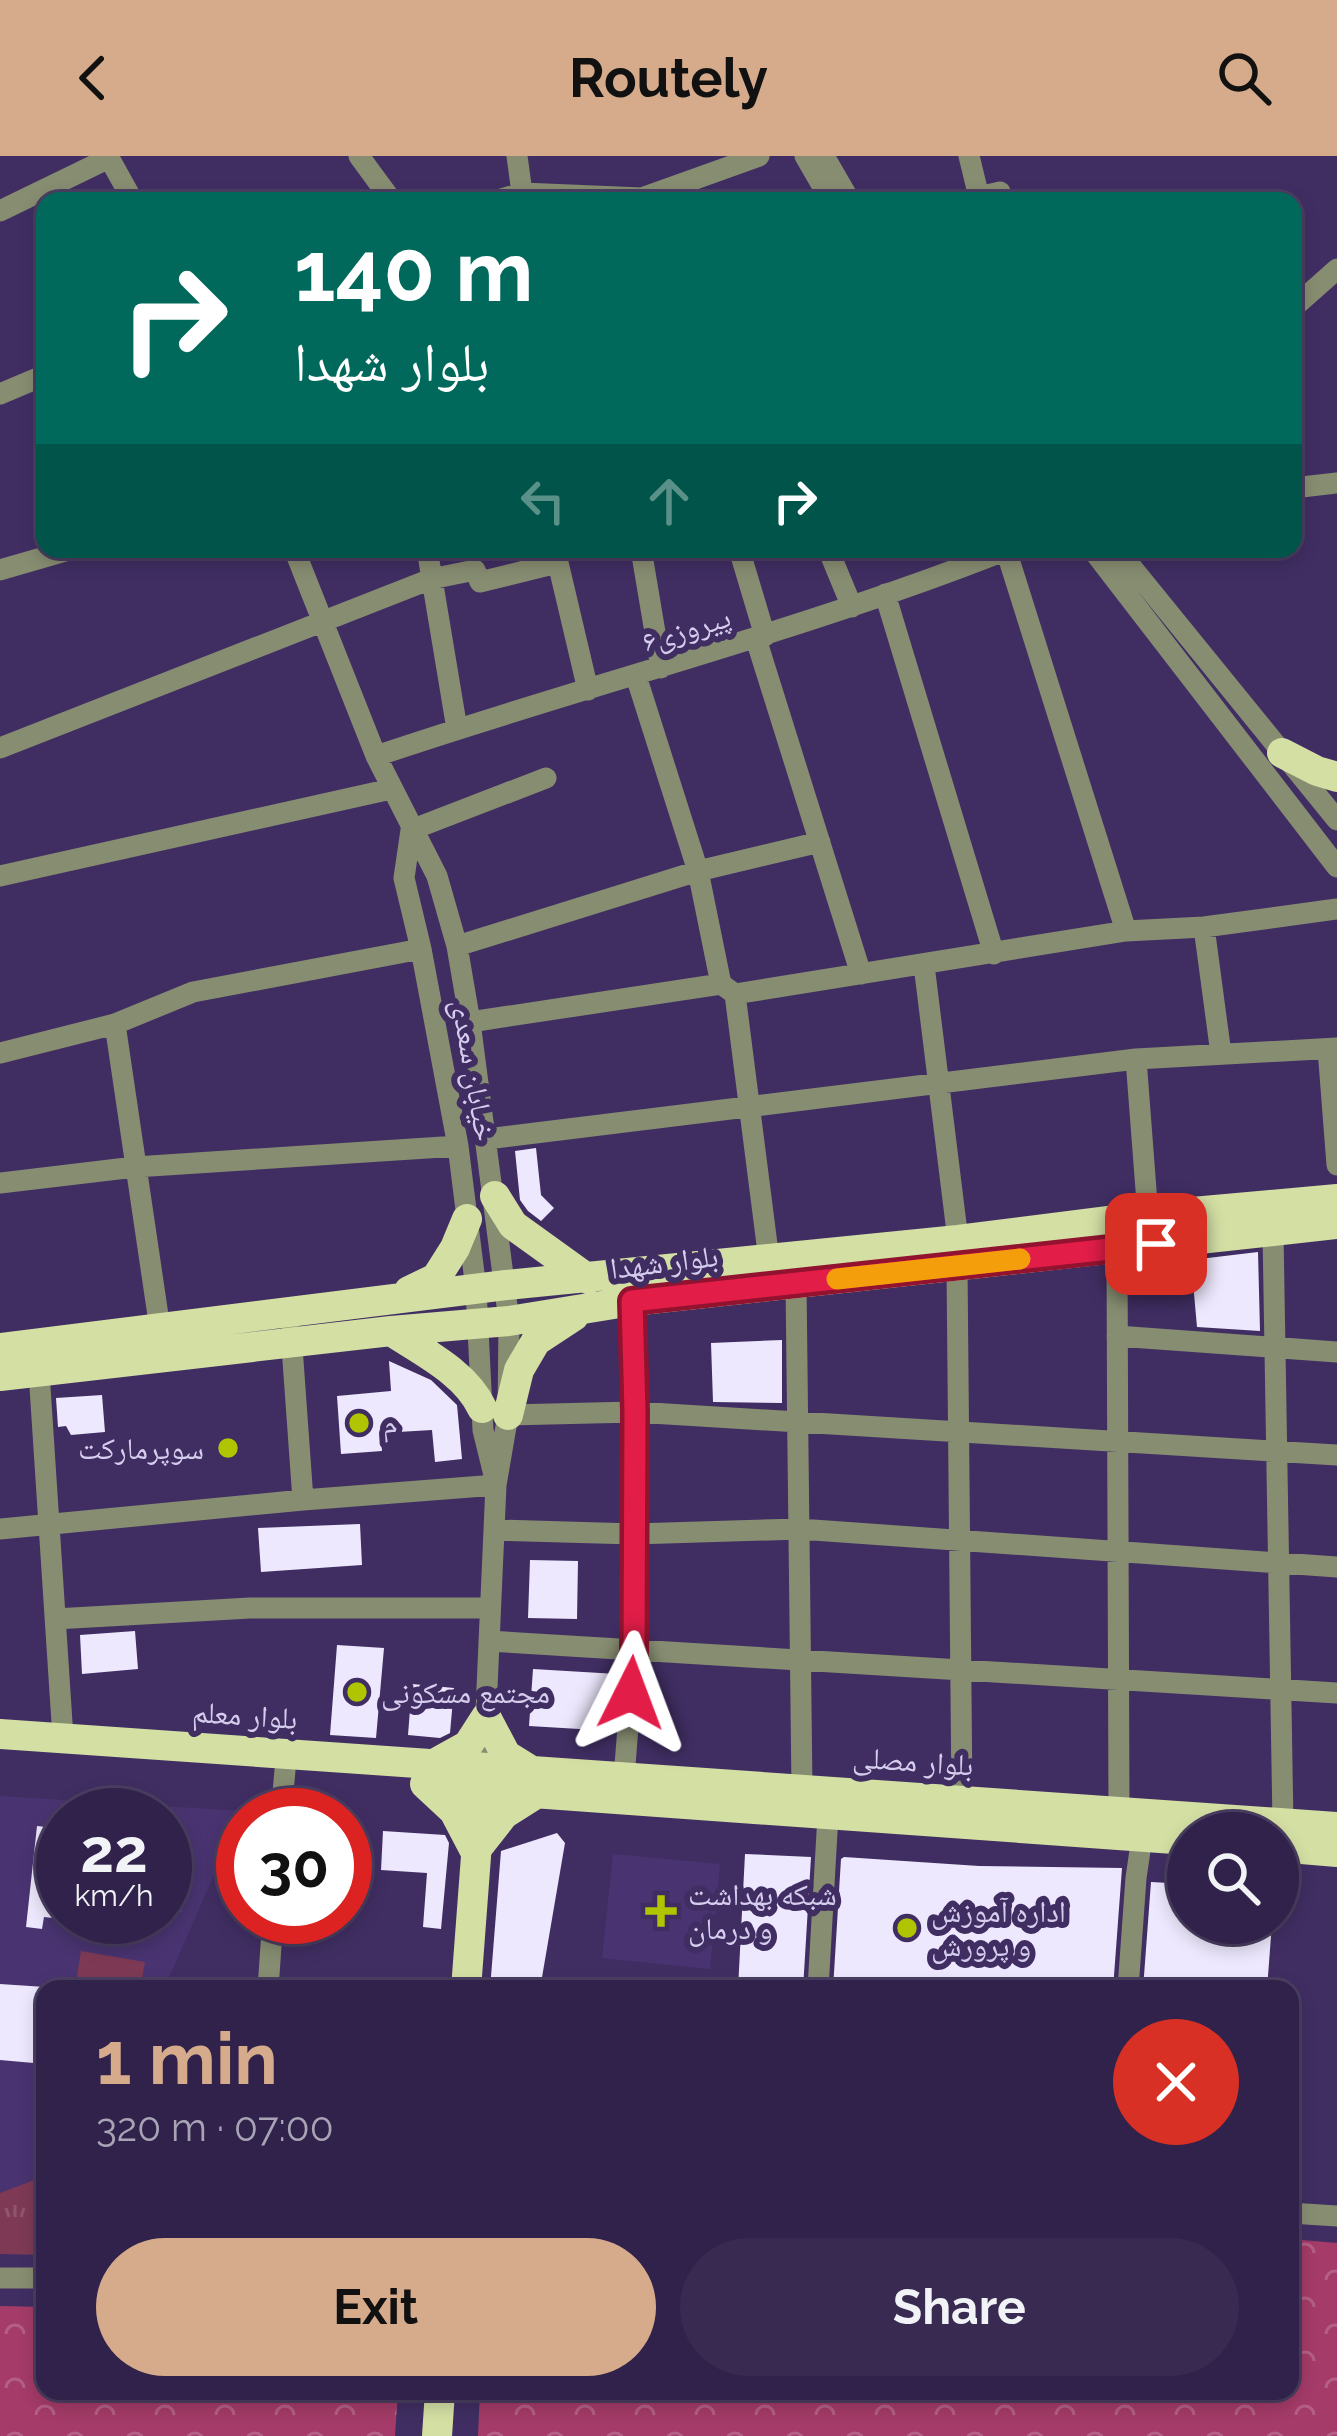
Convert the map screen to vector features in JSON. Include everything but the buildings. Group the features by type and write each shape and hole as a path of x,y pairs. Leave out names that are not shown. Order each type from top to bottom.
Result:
{"main road":[{"path":"1282,752 1337,777"},
{"path":"392,1331 442,1364 495,1412 536,1341 587,1293 513,1225 495,1196"},
{"name":"بلوار شهدا","path":"0,1376 290,1327 394,1298 491,1287 632,1301 796,1283 1148,1216 1337,1199"},
{"path":"394,1298 436,1278 466,1219"},
{"name":"بلوار شهدا","path":"0,1348 160,1329 392,1331 494,1322 587,1293 769,1260 1117,1249 1337,1224"},
{"path":"486,1718 506,1755 534,1784 475,1851 428,1775 468,1745 486,1718"},
{"name":"بلوار معلم","path":"0,1734 482,1780"},
{"name":"بلوار معلم","path":"0,1753 428,1775"},
{"name":"بلوار مصلی","path":"534,1784 624,1778 962,1800 1167,1839"},
{"path":"467,1980 482,1780"},
{"name":"بلوار مصلی","path":"482,1780 828,1815 1075,1820 1119,1811 1167,1818"},
{"name":"بلوار مصلی","path":"1299,1833 1337,1827"},
{"name":"بلوار مصلی","path":"1299,1841 1337,1852"},
{"path":"437,2436 439,2400"}],"street":[{"path":"359,156 385,192"},
{"path":"518,156 522,192"},
{"path":"659,192 759,156"},
{"path":"805,156 826,192"},
{"path":"824,156 845,192"},
{"path":"969,156 978,192"},
{"path":"38,192 109,157 128,192"},
{"path":"0,211 36,193"},
{"path":"1302,300 1337,268"},
{"path":"0,394 36,379"},
{"path":"1302,487 1337,483"},
{"path":"0,570 41,558"},
{"name":"خیابان سعدی","path":"296,558 376,756 437,876 457,946 470,1022 495,1196 491,1287 495,1412 484,1430 496,1485 495,1531 482,1780"},
{"path":"428,558 457,729"},
{"path":"0,748 431,579 475,569 480,582 550,558"},
{"path":"556,558 588,690"},
{"path":"643,558 661,668"},
{"path":"741,558 760,638 861,974"},
{"path":"832,558 852,607"},
{"name":"پیروزی۶","path":"376,756 760,638 986,558"},
{"path":"1010,558 1126,931"},
{"path":"1099,558 1337,867"},
{"path":"1124,558 1337,820"},
{"path":"885,594 994,954"},
{"path":"636,676 698,871 728,989 750,1108 769,1260"},
{"path":"412,830 546,778"},
{"path":"0,876 391,789"},
{"name":"خیابان سعدی","path":"412,830 404,878 458,1146 466,1219 491,1287"},
{"path":"457,946 698,871 820,842"},
{"path":"470,1022 861,974 1126,931 1204,927 1337,909"},
{"path":"1204,927 1221,1054"},
{"path":"0,1053 115,1024 193,992 421,949"},
{"path":"924,964 958,1253 962,1800"},
{"path":"115,1024 160,1329"},
{"path":"487,1139 1136,1059 1333,1048 1337,1165"},
{"path":"1136,1059 1148,1216"},
{"path":"0,1183 136,1167 458,1146"},
{"path":"1273,1232 1281,1812"},
{"path":"1117,1249 1119,1811"},
{"path":"796,1283 802,1790"},
{"path":"624,1778 634,1650 632,1301"},
{"path":"290,1327 303,1499"},
{"path":"1117,1336 1337,1352"},
{"path":"40,1372 63,1738"},
{"path":"495,1412 635,1412 1337,1455"},
{"path":"0,1528 496,1485"},
{"path":"495,1531 634,1534 799,1529 1337,1567"},
{"path":"55,1619 232,1608 490,1608"},
{"path":"489,1641 1337,1694"},
{"path":"284,1788 286,1770"},
{"path":"819,1980 828,1815"},
{"path":"1129,1980 1142,1837"},
{"path":"269,1980 271,1944"},
{"path":"1299,2213 1337,2216"},
{"path":"0,2278 36,2278"}],"shaded area":[{"path":"0,1796 36,1798 36,1944 184,1944 168,1980 36,1980 36,2179 0,2193"},
{"path":"192,1808 216,1809 216,1870 192,1925"},
{"name":"شبکه بهداشت و درمان","path":"613,1854 720,1864 710,1969 602,1958"}],"green space":[{"path":"81,1951 145,1962 142,1980 76,1980"},
{"path":"36,2179 36,2255 0,2254 0,2193"},
{"path":"1299,2240 1337,2243 1337,2436 478,2436 480,2400 1299,2400"},
{"path":"0,2306 36,2307 36,2400 397,2400 395,2436 0,2436"}],"slow traffic":[{"path":"837,1279 1020,1259"}],"place":[{"name":"م","path":"359,1423"},
{"name":"سوپرمارکت","path":"228,1448"},
{"name":"مجتمع مسکونی","path":"357,1692"},
{"name":"شبکه بهداشت و درمان","path":"661,1911"},
{"name":"اداره آموزش و پرورش","path":"907,1928"}],"route":[{"path":"631,1693 632,1301 1156,1244"}]}
